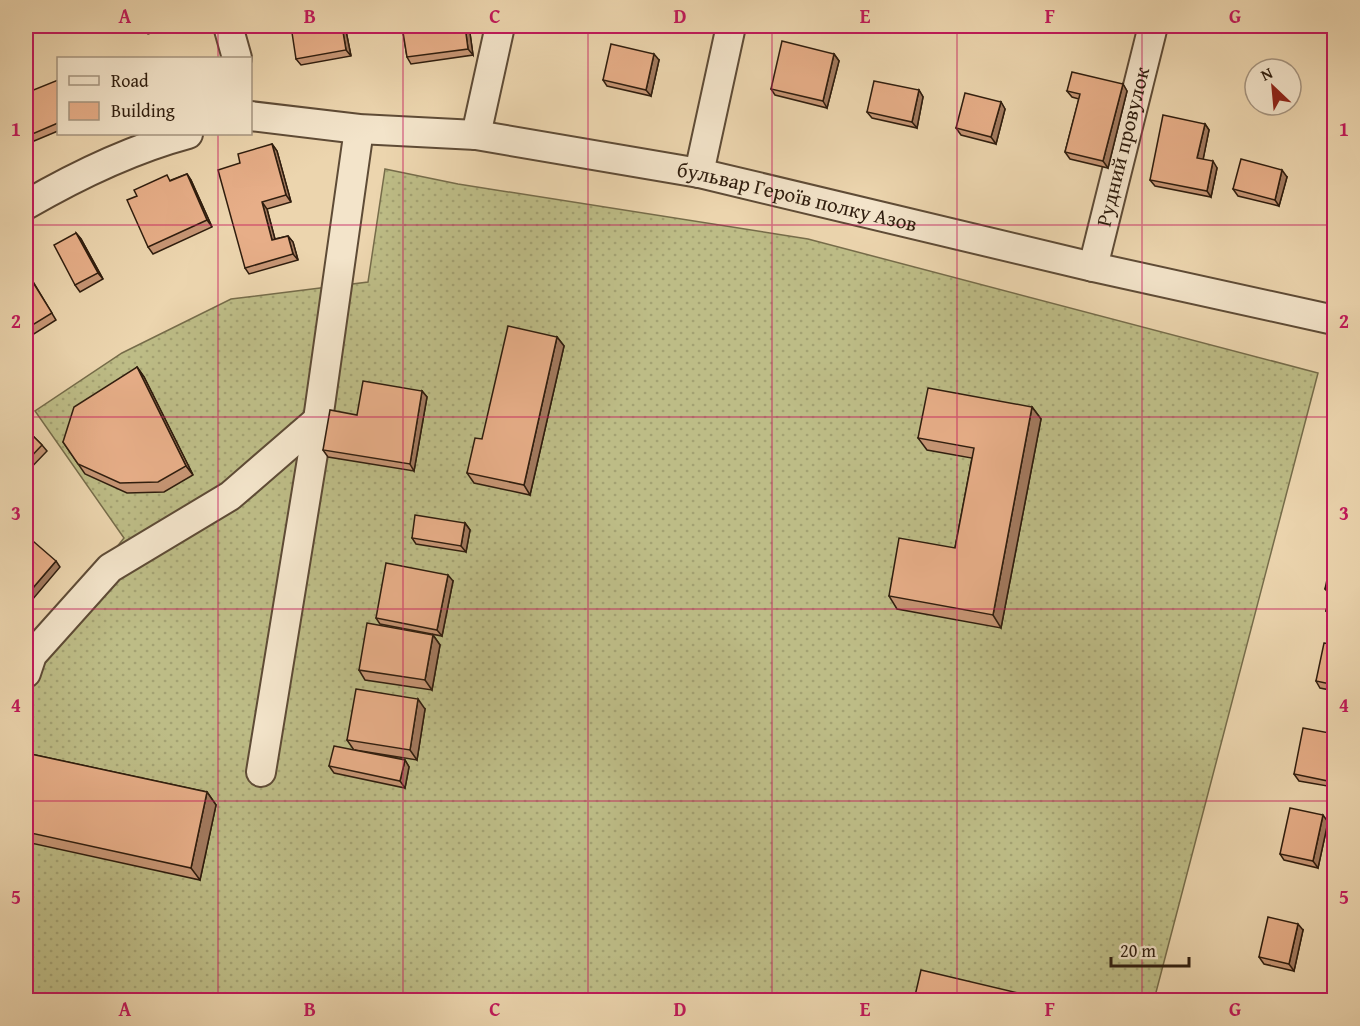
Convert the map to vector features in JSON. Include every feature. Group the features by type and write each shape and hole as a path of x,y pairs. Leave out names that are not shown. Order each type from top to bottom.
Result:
{"street":[{"path":"228,26 237,57"},
{"path":"476,135 500,26"},
{"path":"699,173 731,26"},
{"name":"Рудний провулок","path":"1093,267 1153,26"},
{"name":"бульвар Героїв полку Азов","path":"252,114 359,129 476,135 699,173 1093,267 1335,320"},
{"path":"261,772 319,419 359,129"},
{"path":"26,205 103,166 162,141 185,135"},
{"path":"26,673 32,655 110,568 230,496 319,419"}],"shaded area":[{"path":"385,169 458,184 808,239 1318,373 1154,1000 26,1000 26,696 51,629 124,538 35,411 122,353 231,299 368,282"}],"building":[{"path":"291,26 342,26 346,50 296,59"},
{"path":"402,26 465,26 468,49 407,57"},
{"path":"782,41 834,54 823,101 771,89"},
{"path":"611,44 654,54 646,90 603,80"},
{"path":"1072,72 1123,84 1103,161 1065,152 1080,94 1067,91"},
{"path":"57,80 57,123 30,135 26,125 26,93"},
{"path":"874,81 919,90 912,122 867,112"},
{"path":"965,93 1001,102 991,137 956,128"},
{"path":"1163,115 1205,124 1197,158 1213,161 1207,191 1150,180"},
{"path":"272,144 286,195 262,202 272,240 288,236 293,254 245,268 218,170 240,163 238,154"},
{"path":"1241,159 1282,170 1275,200 1233,189"},
{"path":"187,174 207,220 148,247 127,200 137,196 134,190 167,175 170,181"},
{"path":"76,233 98,273 75,285 54,245"},
{"path":"26,271 52,313 26,329"},
{"path":"508,326 557,337 524,485 467,473 475,438 482,439"},
{"path":"137,367 186,466 158,482 120,483 78,464 63,442 74,407"},
{"path":"363,381 422,391 410,464 323,450 330,410 357,415"},
{"path":"928,388 1032,407 993,615 889,596 899,538 955,548 974,448 918,438"},
{"path":"26,429 42,445 26,462"},
{"path":"415,515 465,523 461,546 412,538"},
{"path":"26,535 56,561 26,596"},
{"path":"386,563 448,575 437,630 376,618"},
{"path":"1330,566 1335,567 1335,612 1326,611 1331,590 1325,589"},
{"path":"367,623 433,635 425,680 359,670"},
{"path":"1324,643 1335,645 1335,685 1316,681"},
{"path":"356,689 418,699 410,750 347,740"},
{"path":"1303,728 1335,734 1335,749 1328,781 1294,774"},
{"path":"334,746 405,760 400,781 329,766"},
{"path":"26,753 207,792 191,868 26,832"},
{"path":"1290,808 1323,815 1313,861 1280,854"},
{"path":"1268,917 1298,924 1289,964 1259,957"},
{"path":"921,970 1047,1000 914,1000"}]}
